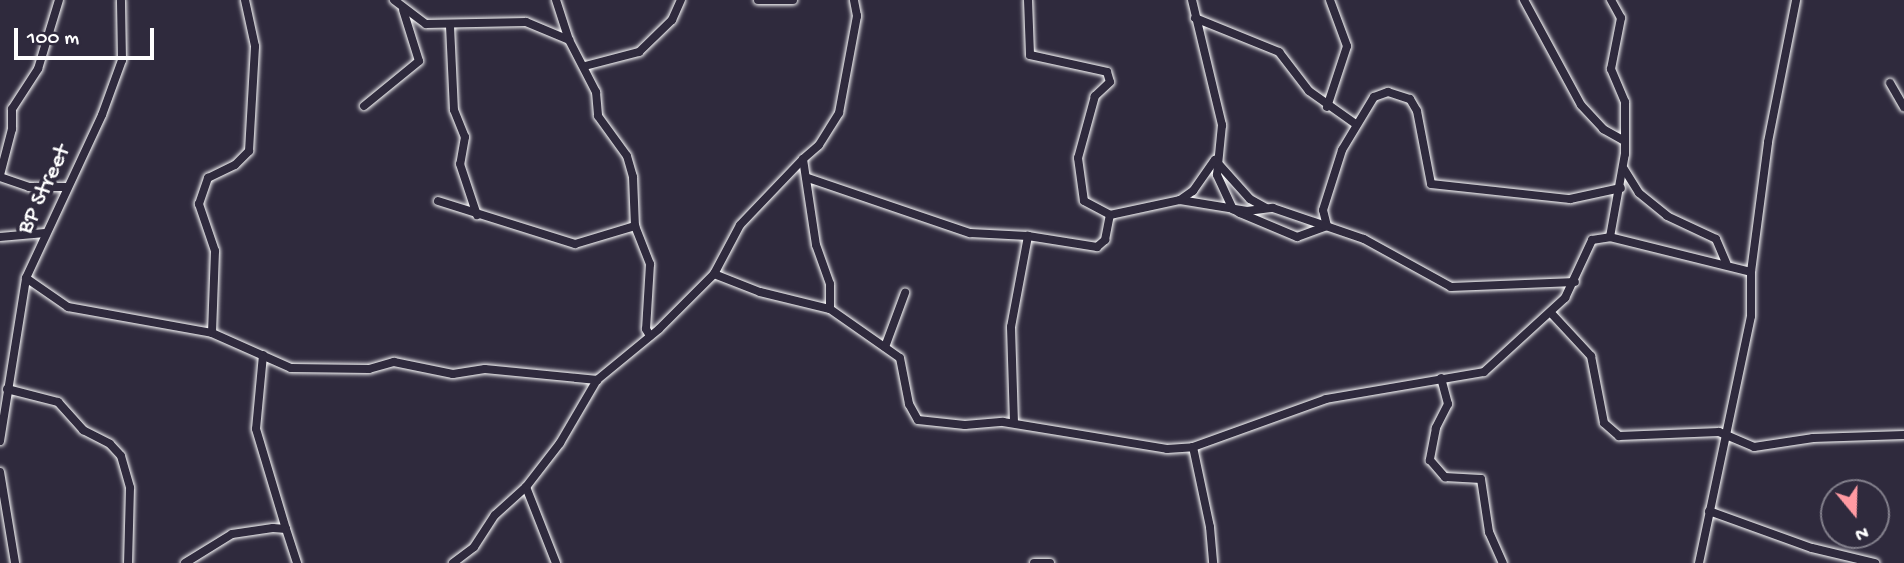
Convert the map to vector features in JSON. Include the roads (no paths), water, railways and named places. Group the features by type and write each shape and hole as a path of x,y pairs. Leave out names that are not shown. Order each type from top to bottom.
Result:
{"street":[{"path":"59,0 38,69 12,109 12,129 0,176 29,187 68,187"},
{"name":"BP Street","path":"0,441 26,278 102,115 122,60 125,29 121,0"},
{"path":"212,333 210,297 215,251 200,204 208,178 243,158 250,142 255,46 245,0"},
{"path":"394,0 403,10 426,23 450,26 526,22 569,40"},
{"path":"556,0 569,40 585,66 596,92 598,116 626,156 635,226 650,264 646,328 650,336"},
{"path":"585,66 639,52 672,20 681,0"},
{"path":"758,0 793,0"},
{"path":"453,563 474,547 495,515 526,487 560,443 597,380 650,336 714,274 740,225 819,145 839,113 857,16 854,0"},
{"path":"1028,0 1030,55 1107,72 1110,82 1095,96 1078,158 1084,201 1110,215 1180,200 1233,209 1266,208 1292,211 1406,260 1451,287 1574,282"},
{"path":"1180,200 1193,191 1215,160 1222,125 1192,0"},
{"path":"1327,107 1347,46 1330,0"},
{"path":"1524,0 1581,105 1602,129 1623,140"},
{"path":"1610,237 1624,169 1625,102 1611,61 1621,18 1611,0"},
{"path":"1699,563 1751,316 1751,272 1768,142 1796,0"},
{"path":"364,106 419,61 403,10"},
{"path":"1195,18 1279,52 1327,107 1354,123"},
{"path":"450,26 454,110 465,137 460,164 477,215"},
{"path":"1890,83 1904,107"},
{"path":"1326,226 1323,211 1354,123 1381,93 1410,99 1417,111 1427,175 1439,187 1570,200 1621,188"},
{"path":"803,159 808,178 816,245 830,284 830,309"},
{"path":"1215,160 1250,199 1266,208"},
{"path":"1215,160 1233,209 1297,237 1326,226"},
{"path":"1624,169 1639,193 1667,216 1716,239 1726,263"},
{"path":"808,178 970,233 1028,236 1097,247 1105,240 1110,215"},
{"path":"438,201 575,244 635,226"},
{"path":"0,237 45,233"},
{"path":"1014,423 1011,327 1028,236"},
{"path":"714,274 760,292 830,309 885,347 903,365 909,404 918,420 1014,423 1147,448 1192,447 1326,398 1484,372 1551,313 1574,282 1592,240 1610,237 1726,263 1751,272"},
{"path":"26,278 68,307 212,333 300,369 369,369 394,362 453,374 485,369 597,380"},
{"path":"885,347 905,293"},
{"path":"1551,313 1591,356 1604,423 1612,432 1726,433 1754,447 1813,438 1904,435"},
{"path":"263,355 256,429 297,563"},
{"path":"1441,378 1448,404 1436,428 1430,460 1445,477 1481,479 1489,533 1503,563"},
{"path":"7,389 58,402 83,430 110,444 121,456 130,488 128,563"},
{"path":"1192,447 1210,527 1213,563"},
{"path":"0,472 15,563"},
{"path":"526,487 556,563"},
{"path":"1709,512 1812,548 1875,563"},
{"path":"185,563 232,534 286,529"},
{"path":"1034,563 1050,563"}]}
